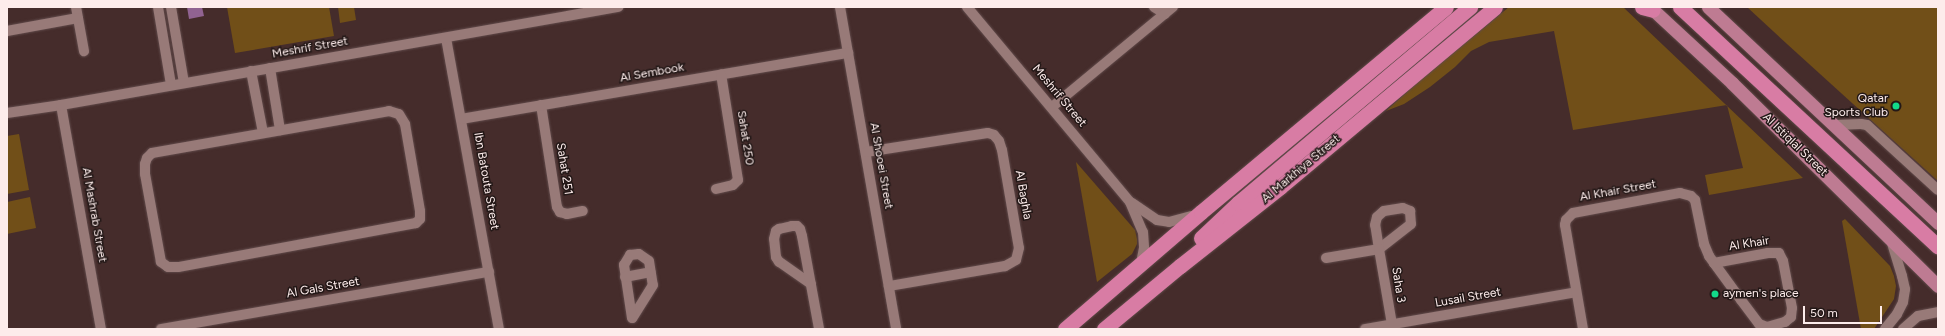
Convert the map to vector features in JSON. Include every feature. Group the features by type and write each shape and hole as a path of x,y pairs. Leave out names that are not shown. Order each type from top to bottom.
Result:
{"highway":[{"path":"1065,329 1201,212 1446,7"},
{"path":"1180,266 1204,235 1238,203 1470,7"},
{"name":"Al Markhiya Street","path":"1104,329 1180,266 1280,188 1495,7"},
{"path":"1680,7 1938,246"}],"main road":[{"path":"1708,7 1938,223"},
{"name":"Al Istiqlal Street","path":"1648,8 1732,83 1890,237 1938,286"}],"street":[{"path":"76,7 84,50"},
{"path":"158,7 171,86"},
{"path":"171,7 184,83"},
{"name":"Meshrif Street","path":"7,113 171,86 618,7"},
{"name":"Al Shooei Street","path":"840,7 896,329"},
{"name":"Meshrif Street","path":"967,7 1130,202 1143,232 1144,248 1141,264"},
{"path":"1154,7 1169,10"},
{"path":"1052,107 1169,10"},
{"path":"7,31 78,18"},
{"name":"Ibn Batouta Street","path":"446,38 499,329"},
{"name":"Al Sembook","path":"461,119 848,53"},
{"path":"270,68 280,130"},
{"path":"251,72 263,133"},
{"name":"Sahat 250","path":"716,189 733,185 738,180 721,74"},
{"name":"Al Mashrab Street","path":"61,105 101,329"},
{"name":"Sahat 251","path":"541,105 557,207 560,212 567,214 583,211"},
{"path":"389,111 399,114 405,124 419,204 420,219 418,222 411,225 178,268 164,265 159,255 145,174 145,164 147,158 152,153 160,150 263,133 389,111"},
{"path":"1835,125 1867,125 1938,190"},
{"name":"Al Baghla","path":"866,152 988,133 994,135 999,141 1002,150 1019,248 1016,260 1005,266 889,286"},
{"name":"Al Khair Street","path":"1583,329 1565,225 1568,217 1579,210 1686,193 1695,200 1704,244 1714,264"},
{"name":"Meshrif Street","path":"1130,202 1157,220 1170,222 1181,220 1201,212"},
{"path":"810,284 779,262 776,257 774,239 776,231 779,229 792,226 796,226 800,229 819,329"},
{"path":"1885,329 1897,314 1903,302 1905,289 1890,237"},
{"name":"Saha 3","path":"1326,258 1379,249 1392,324"},
{"name":"Al Khair","path":"1774,252 1782,256 1792,308 1791,317 1789,320 1767,327 1762,326 1714,264 1774,252"},
{"path":"632,318 653,285 649,261 644,256 634,254 627,259 624,265 625,277 632,318 634,329"},
{"name":"Al Gals Street","path":"161,329 192,326 489,272"},
{"path":"625,277 651,272"},
{"name":"Lusail Street","path":"1365,329 1576,292"},
{"path":"1903,329 1918,316 1938,312"}],"shaded area":[{"path":"187,7 202,7 204,16 189,19"},
{"path":"227,7 329,7 334,36 235,53"},
{"path":"338,7 354,7 356,20 340,23"},
{"path":"1509,7 1623,7 1726,105 1573,130 1554,31 1489,42 1471,51 1455,67 1430,87 1404,104 1386,111 1419,81"},
{"name":"Qatar Sports Club","path":"1747,7 1938,7 1938,181 1787,44"},
{"path":"1727,106 1803,178 1709,195 1705,175 1743,168"},
{"path":"19,134 29,190 7,194 7,136"},
{"path":"1076,162 1135,230 1137,239 1137,244 1132,254 1097,282"},
{"path":"30,197 36,228 7,234 7,202"},
{"path":"1845,219 1890,266 1894,276 1896,286 1894,299 1874,329 1861,329 1842,221"}],"place":[{"name":"Qatar Sports Club","path":"1896,106"},
{"name":"aymen's place","path":"1715,294"}]}
